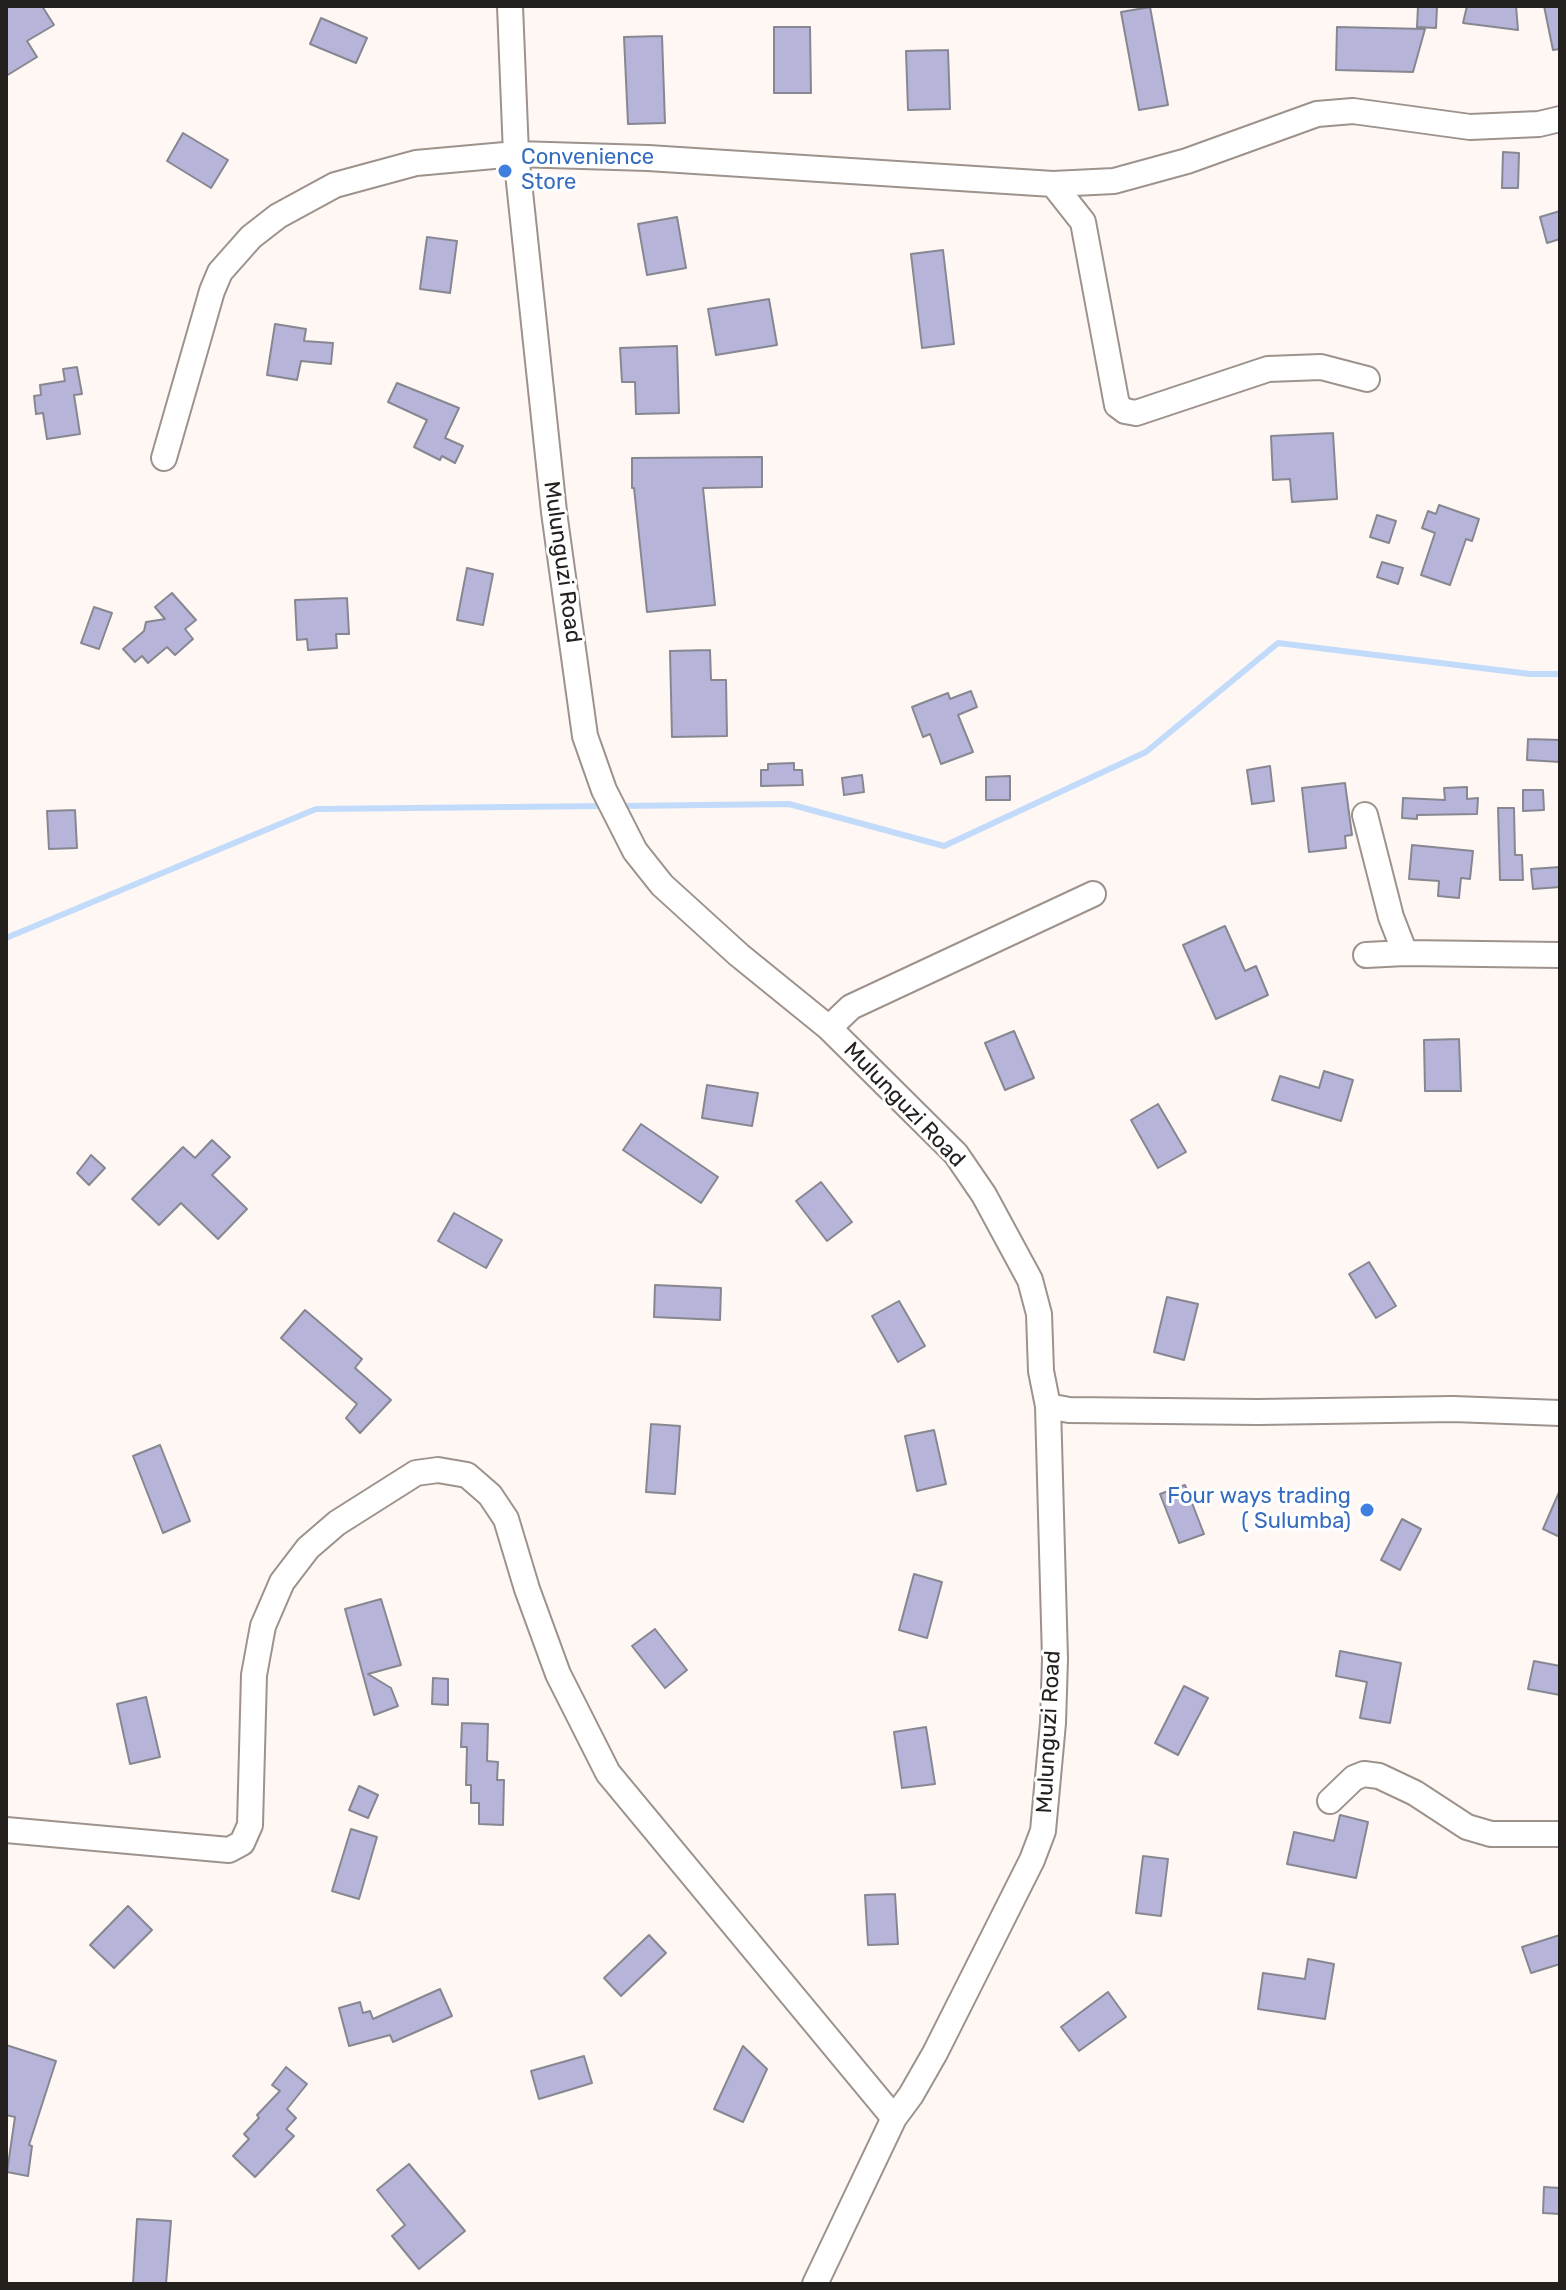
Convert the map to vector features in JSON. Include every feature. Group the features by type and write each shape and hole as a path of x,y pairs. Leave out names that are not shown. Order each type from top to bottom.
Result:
{"street":[{"name":"Mulunguzi Road","path":"510,6 516,154 554,512 585,736 599,777 635,851 662,885 716,935 829,1028 956,1154 984,1195 1030,1280 1039,1314 1041,1371 1048,1406 1055,1659 1053,1723 1043,1831 1032,1860 935,2053 894,2118 815,2284"},
{"path":"164,458 220,272 251,237 278,216 335,185 416,163 516,154 648,158 1053,184 1114,181 1187,161 1317,114 1353,111 1470,127 1539,124 1560,119"},
{"path":"1053,184 1083,222 1117,405 1125,411 1136,413 1268,369 1321,367 1367,379"},
{"path":"1365,815 1391,917 1405,953"},
{"path":"829,1028 851,1007 1093,894"},
{"path":"1366,955 1560,955"},
{"path":"1048,1406 1069,1410 1258,1412 1453,1409 1560,1413"},
{"path":"6,1830 229,1850 242,1843 250,1825 254,1675 263,1626 282,1582 308,1548 337,1523 416,1473 438,1470 467,1475 490,1495 506,1519 558,1674 608,1773 894,2118"},
{"path":"1330,1801 1354,1778 1364,1774 1379,1776 1415,1793 1467,1827 1491,1834 1560,1834"}],"building":[{"path":"6,6 42,6 54,25 27,41 37,57 6,76"},
{"path":"1418,6 1437,7 1436,28 1417,27"},
{"path":"1467,6 1516,6 1518,30 1463,23"},
{"path":"1544,6 1560,6 1560,49 1553,50"},
{"path":"1150,7 1168,105 1139,110 1121,12"},
{"path":"321,18 367,38 356,63 310,44"},
{"path":"774,27 810,27 811,93 774,93"},
{"path":"1337,27 1425,29 1413,72 1336,70"},
{"path":"662,36 665,123 628,124 624,37"},
{"path":"948,50 950,109 908,110 906,51"},
{"path":"183,133 228,160 211,188 167,161"},
{"path":"1503,152 1519,153 1518,188 1502,188"},
{"path":"1560,211 1560,239 1547,243 1540,217"},
{"path":"677,217 686,268 647,275 638,224"},
{"path":"427,237 457,241 450,293 420,289"},
{"path":"943,250 954,344 922,348 911,254"},
{"path":"769,299 777,345 716,355 708,309"},
{"path":"275,324 306,329 304,341 333,343 331,364 301,361 297,380 267,375"},
{"path":"677,346 679,413 636,414 635,382 622,382 620,348"},
{"path":"77,367 82,394 74,395 80,434 47,439 43,413 36,414 34,396 41,395 40,385 65,381 63,369"},
{"path":"397,383 459,408 445,438 463,446 455,463 442,456 440,460 414,447 427,420 388,402"},
{"path":"1333,433 1337,499 1292,502 1290,479 1273,480 1271,436"},
{"path":"762,457 762,487 703,488 715,605 647,612 632,488 632,458"},
{"path":"1439,505 1479,519 1472,541 1466,539 1450,585 1421,575 1435,533 1422,528 1428,511 1436,514"},
{"path":"1377,515 1396,521 1389,543 1370,537"},
{"path":"1382,562 1403,568 1398,584 1377,577"},
{"path":"467,568 493,574 483,625 457,620"},
{"path":"172,593 196,620 185,629 193,639 175,655 167,647 148,663 142,656 135,662 123,649 144,631 146,622 165,619 155,607"},
{"path":"347,598 349,634 336,634 337,648 308,650 307,639 297,640 295,600"},
{"path":"94,607 112,613 99,649 81,643"},
{"path":"710,650 711,680 726,680 727,736 672,737 670,651"},
{"path":"971,691 977,707 958,715 973,752 941,764 930,734 923,737 912,707 948,693 950,699"},
{"path":"1528,739 1560,740 1560,762 1527,760"},
{"path":"794,763 794,770 802,770 803,785 761,786 761,770 768,770 768,764"},
{"path":"1270,766 1274,801 1252,804 1247,770"},
{"path":"862,775 864,792 844,795 842,778"},
{"path":"1010,776 1010,800 986,800 986,777"},
{"path":"1345,783 1352,835 1345,836 1346,848 1309,852 1302,788"},
{"path":"1467,787 1467,799 1478,798 1477,814 1402,818 1403,798 1445,800 1444,788"},
{"path":"1523,790 1543,790 1544,810 1523,811"},
{"path":"1498,808 1514,808 1515,855 1522,855 1523,880 1500,880"},
{"path":"75,810 77,848 49,849 47,811"},
{"path":"1412,845 1473,851 1470,879 1461,878 1459,898 1438,896 1439,881 1409,879"},
{"path":"1560,867 1560,887 1533,889 1531,869"},
{"path":"1225,926 1245,971 1256,966 1268,995 1216,1019 1183,945"},
{"path":"1014,1031 1034,1078 1005,1090 985,1043"},
{"path":"1459,1039 1461,1091 1425,1091 1424,1040"},
{"path":"1324,1071 1353,1080 1341,1121 1272,1100 1280,1076 1319,1088"},
{"path":"707,1085 758,1093 752,1126 702,1118"},
{"path":"1158,1104 1186,1152 1158,1168 1131,1120"},
{"path":"641,1124 718,1177 701,1203 623,1150"},
{"path":"212,1140 230,1157 212,1175 247,1209 218,1239 181,1203 159,1225 132,1199 183,1147 195,1158"},
{"path":"91,1155 105,1168 89,1185 77,1173"},
{"path":"821,1182 852,1222 827,1241 796,1201"},
{"path":"454,1213 502,1240 486,1268 438,1241"},
{"path":"1369,1262 1396,1306 1376,1318 1349,1274"},
{"path":"655,1285 721,1288 720,1320 654,1317"},
{"path":"1167,1297 1198,1304 1184,1360 1154,1352"},
{"path":"899,1301 925,1346 898,1362 872,1316"},
{"path":"305,1310 362,1359 355,1368 391,1400 360,1433 346,1418 357,1404 281,1338"},
{"path":"651,1424 680,1426 675,1494 646,1492"},
{"path":"934,1430 946,1484 917,1491 905,1436"},
{"path":"160,1445 190,1521 163,1533 133,1456"},
{"path":"1185,1485 1204,1534 1179,1543 1160,1494"},
{"path":"1560,1490 1560,1537 1543,1529"},
{"path":"1402,1519 1421,1529 1400,1570 1381,1560"},
{"path":"914,1574 942,1582 927,1638 899,1630"},
{"path":"381,1599 401,1665 368,1674 391,1688 398,1706 374,1715 345,1609"},
{"path":"655,1629 687,1670 665,1688 632,1646"},
{"path":"1340,1651 1401,1663 1390,1723 1360,1718 1367,1682 1336,1676"},
{"path":"1534,1661 1560,1666 1560,1695 1528,1689"},
{"path":"433,1678 448,1679 448,1705 432,1704"},
{"path":"1184,1686 1208,1698 1178,1755 1155,1743"},
{"path":"146,1697 160,1757 130,1764 117,1704"},
{"path":"462,1723 488,1724 487,1761 498,1762 497,1780 504,1780 503,1825 479,1824 479,1803 471,1803 471,1785 466,1785 467,1747 461,1747"},
{"path":"926,1727 935,1784 902,1788 894,1732"},
{"path":"359,1786 378,1795 368,1818 349,1810"},
{"path":"1340,1815 1368,1822 1356,1878 1287,1864 1294,1832 1334,1841"},
{"path":"351,1829 377,1837 359,1899 332,1891"},
{"path":"1143,1856 1168,1859 1161,1916 1136,1913"},
{"path":"895,1894 898,1944 868,1945 865,1895"},
{"path":"128,1906 152,1930 114,1968 90,1945"},
{"path":"649,1935 666,1953 621,1996 604,1978"},
{"path":"1560,1935 1560,1964 1531,1973 1522,1947"},
{"path":"1308,1959 1334,1964 1325,2019 1258,2009 1263,1973 1305,1979"},
{"path":"440,1989 452,2016 393,2042 390,2035 349,2046 339,2008 360,2002 363,2013 370,2011 373,2019"},
{"path":"1108,1992 1126,2017 1079,2051 1061,2027"},
{"path":"6,2045 56,2061 29,2145 32,2146 28,2176 7,2172 15,2117 6,2115"},
{"path":"743,2046 767,2069 743,2122 714,2109"},
{"path":"584,2056 592,2083 539,2099 531,2071"},
{"path":"286,2067 307,2084 287,2109 296,2118 286,2129 294,2136 255,2177 233,2156 249,2139 244,2134 259,2118 257,2115 280,2091 272,2085"},
{"path":"409,2164 465,2231 419,2269 392,2236 405,2225 377,2190"},
{"path":"1544,2187 1560,2188 1560,2214 1543,2213"},
{"path":"137,2219 171,2221 166,2284 133,2284"}],"waterway":[{"path":"620,806 789,804 944,846 1146,752 1278,643 1530,674 1560,674"},
{"path":"6,938 316,809 605,806"}],"place":[{"name":"Convenience Store","path":"505,171"},
{"name":"Four ways trading ( Sulumba)","path":"1367,1510"}]}
